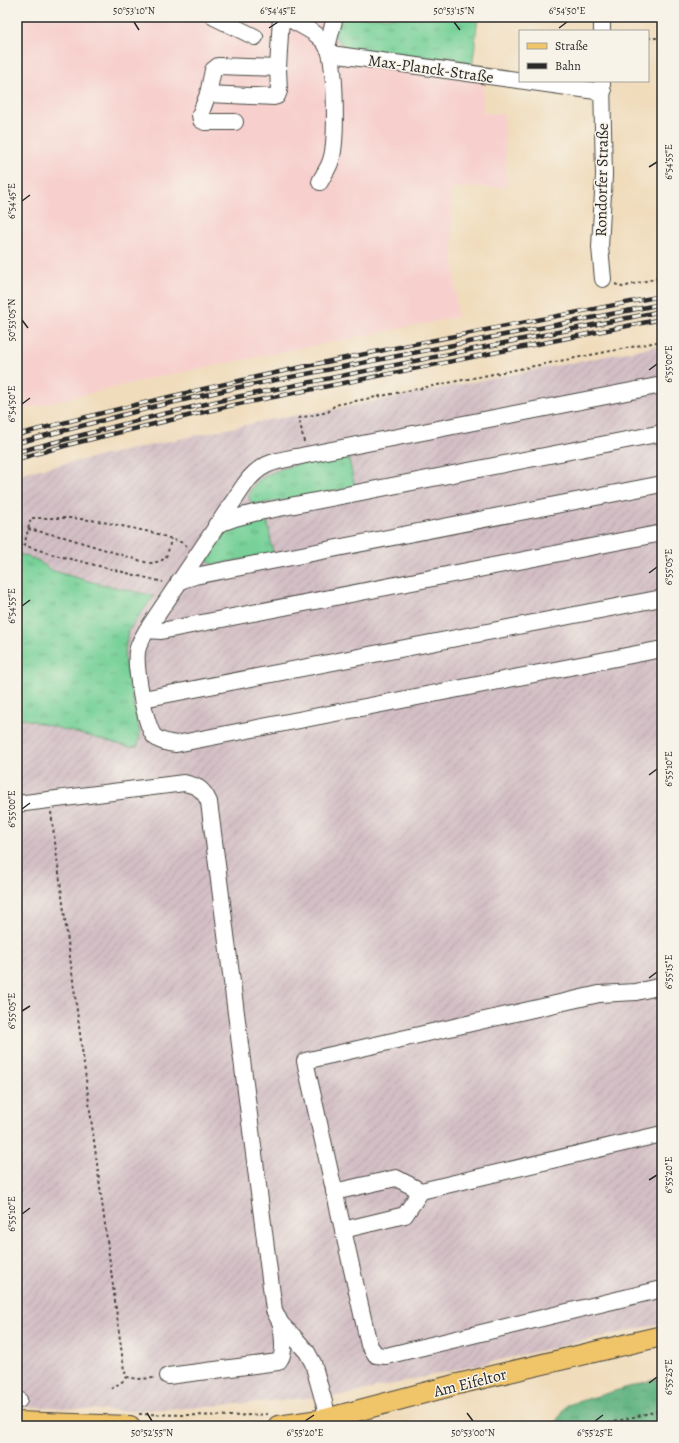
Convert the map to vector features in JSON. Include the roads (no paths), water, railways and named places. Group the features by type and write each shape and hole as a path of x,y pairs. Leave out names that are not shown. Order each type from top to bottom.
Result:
{"main road":[{"name":"Am Eifeltor","path":"276,1420 326,1419 376,1407 458,1384 662,1336"},
{"path":"17,1422 134,1420"}],"street":[{"path":"214,17 255,37"},
{"path":"208,94 277,96 279,92 278,68 281,17"},
{"path":"286,17 318,35 329,51 334,70 335,144 331,160 320,182"},
{"path":"329,51 335,17"},
{"path":"602,17 602,30"},
{"name":"Max-Planck-Straße","path":"329,51 519,75"},
{"path":"235,122 205,122 201,120 200,115 208,94 214,67 278,68"},
{"name":"Max-Planck-Straße","path":"571,82 602,86"},
{"name":"Rondorfer Straße","path":"602,86 604,175 600,247 603,279"},
{"path":"662,385 272,462 258,469 251,476 216,525 147,630 139,644 137,652 137,665 149,726 155,736 164,742 176,744 662,649"},
{"path":"216,525 254,513 662,433"},
{"path":"177,583 195,576 662,484"},
{"path":"147,630 161,631 172,629 662,533"},
{"path":"143,699 662,598"},
{"path":"17,804 184,783 194,785 204,792 209,802 274,1310 281,1324 294,1336 307,1352 313,1363 325,1406 326,1419"},
{"path":"662,986 636,992 599,994 305,1061 369,1345 376,1355 386,1356 662,1290"},
{"path":"334,1192 396,1178 421,1191 662,1134"},
{"path":"343,1230 405,1215 421,1191"},
{"path":"168,1376 278,1362 282,1358 283,1351 281,1324"}],"railway":[{"path":"17,435 97,414 257,377 419,343 662,296"},
{"path":"17,443 153,407 235,388 662,304"},
{"path":"17,452 227,399 662,311"},
{"path":"17,459 75,443 229,406 662,319"}]}
